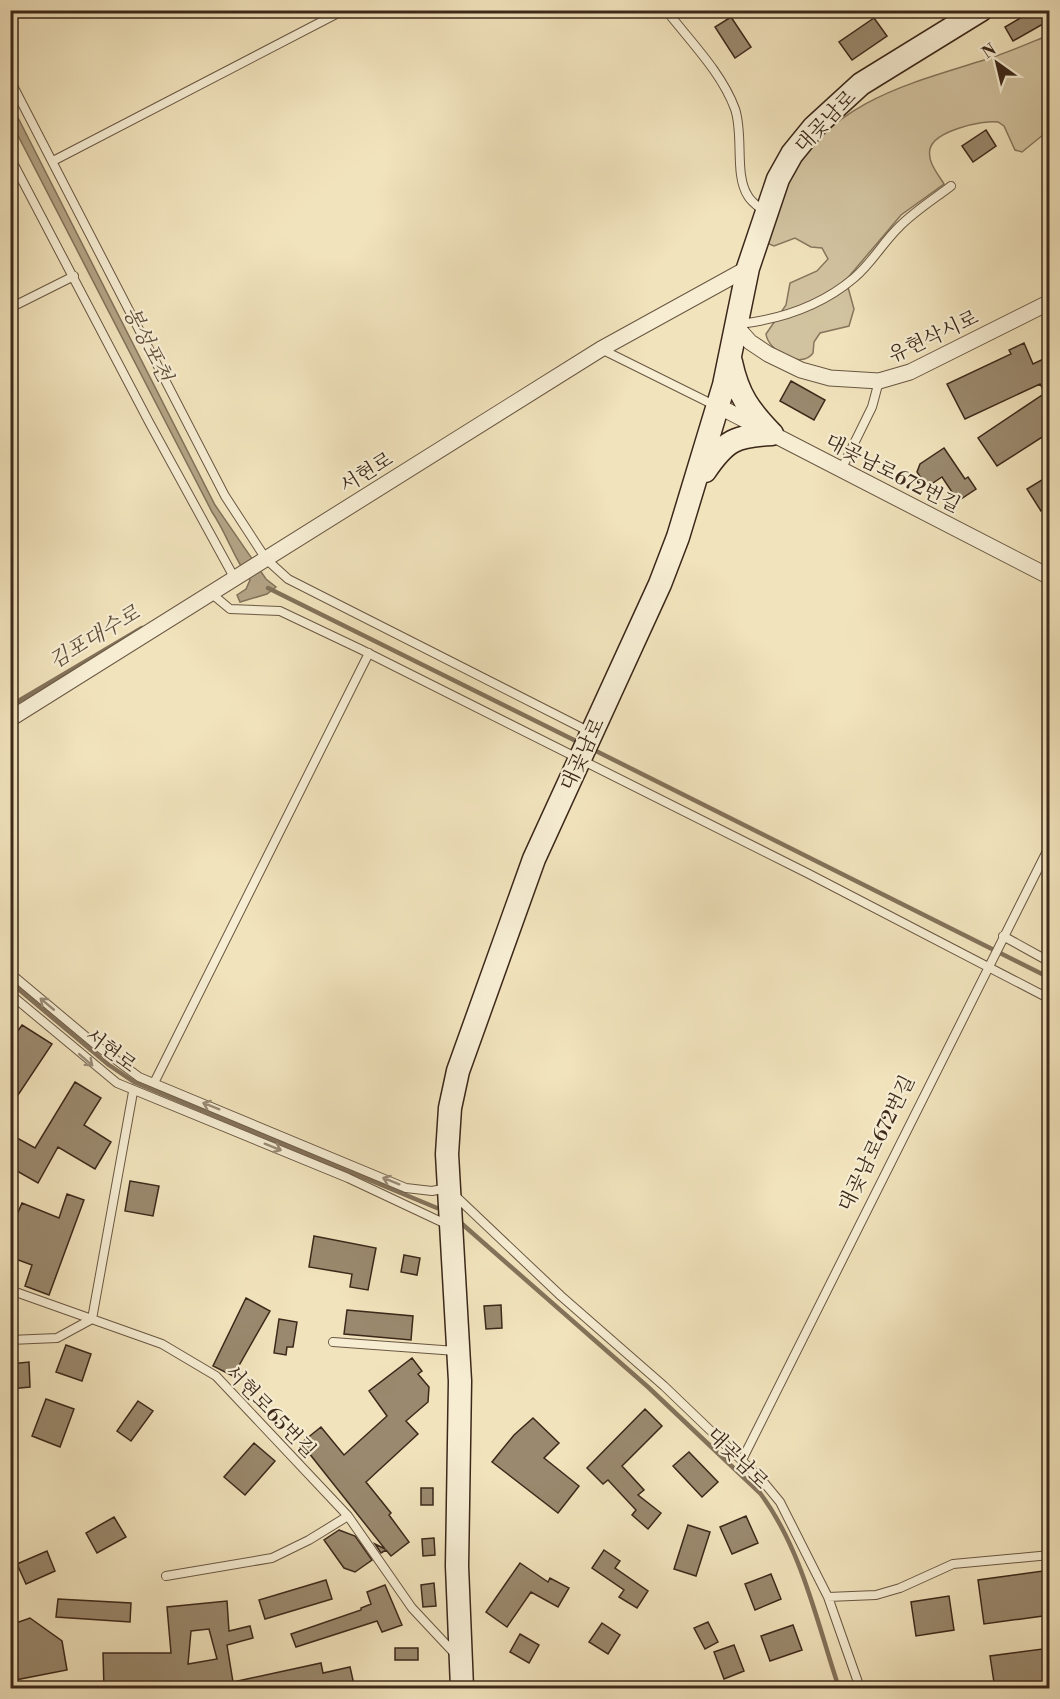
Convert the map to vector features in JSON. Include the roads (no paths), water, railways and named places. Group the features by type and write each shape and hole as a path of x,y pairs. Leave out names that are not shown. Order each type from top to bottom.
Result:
{"street":[{"name":"대곶남로","path":"462,1689 457,1566 460,1431 447,1188 450,1108 458,1071 534,860 660,584 695,488 718,406 747,268 778,179 792,154 814,127 861,84 981,10"},
{"name":"서현로","path":"10,719 602,349 747,268"},
{"name":"유현삭시로","path":"735,324 750,342 768,354 801,370 830,378 879,381 916,369 1050,302"},
{"path":"729,355 736,388 747,406 772,434"},
{"name":"대곶남로672번길","path":"718,406 1050,577"},
{"path":"695,488 719,450 729,442 742,436 772,434"}],"lane":[{"path":"53,160 344,10"},
{"path":"666,10 707,63 735,108 739,123 742,179 748,196 765,213"},
{"path":"10,80 225,496 264,561 288,579 849,894 988,964 1050,999"},
{"path":"10,156 149,422 235,579"},
{"path":"735,324 776,319 796,313 837,290 854,279 900,225 951,186"},
{"path":"10,308 74,276"},
{"path":"602,349 718,406"},
{"path":"841,470 872,407 879,381"},
{"path":"212,594 230,609 280,611 369,653 585,746"},
{"path":"154,1083 369,653"},
{"name":"대곶남로672번길","path":"742,1460 988,964 1050,845"},
{"path":"1001,940 1050,962"},
{"path":"10,973 124,1067 154,1083 406,1188 426,1191 447,1188"},
{"name":"서현로","path":"10,994 100,1072 133,1092 348,1178 450,1226"},
{"path":"10,1340 57,1338 92,1318 133,1092"},
{"name":"대곶남로","path":"447,1188 561,1296 664,1386 742,1460 780,1502 828,1597 860,1689"},
{"name":"서현로65번길","path":"10,1290 162,1344 216,1376 348,1516 412,1608 459,1659"},
{"path":"333,1342 457,1351"},
{"path":"166,1576 272,1558 309,1540 348,1516"},
{"path":"828,1597 876,1595 900,1588 953,1564 976,1560 1050,1555"},
{"path":"555,1689 562,1686 575,1689"}],"waterway":[{"path":"268,588 580,743"},
{"name":"김포대수로","path":"10,706 142,628"},
{"path":"590,748 1050,978"},
{"path":"10,982 109,1065 134,1082 437,1208"},
{"path":"461,1223 648,1387 760,1493 775,1515 798,1562 839,1688"}],"water label":[{"name":"봉성포천","path":"148,344"}]}
